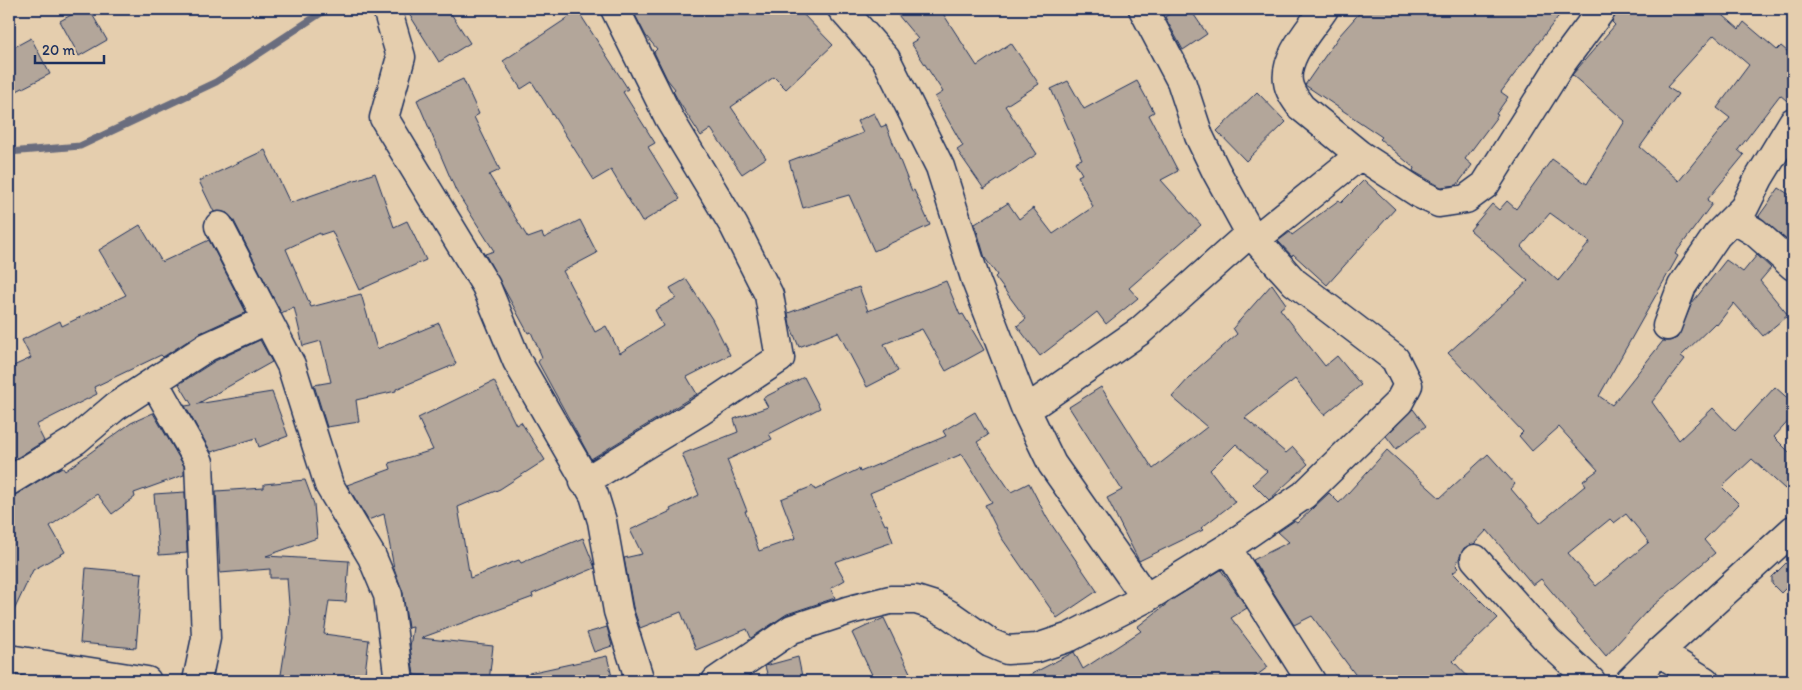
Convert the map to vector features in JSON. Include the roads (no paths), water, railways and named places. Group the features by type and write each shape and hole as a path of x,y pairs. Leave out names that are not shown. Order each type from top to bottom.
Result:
{"street":[{"path":"386,9 401,57 384,118 486,286 517,361 584,482 594,495 602,521 618,611 640,681"},
{"path":"584,482 699,412 780,358 769,294 734,226 669,118 615,9"},
{"path":"842,9 886,59 940,167 976,281 1026,410 1052,464 1146,598"},
{"path":"716,681 792,629 850,610 890,600 916,600 932,605 990,643 1007,650 1037,648 1070,637 1146,598 1227,548 1304,495 1399,402 1408,385 1395,359 1294,282 1253,236 1216,171 1199,136 1181,81 1143,9"},
{"path":"1324,9 1292,57 1288,84 1301,106 1360,155 1420,194 1439,203 1466,199 1485,185 1561,64 1602,9"},
{"path":"1667,326 1682,286 1718,235 1735,220 1744,208 1759,178 1793,122"},
{"path":"1026,410 1140,331 1253,236 1360,155"},
{"path":"1735,220 1755,232 1793,266"},
{"path":"219,226 291,365 330,486 372,557 388,594 399,681"},
{"path":"9,482 76,440 115,407 207,347 268,320"},
{"path":"154,382 199,462 206,638 197,681"},
{"path":"1630,681 1658,652 1793,530"},
{"path":"1227,548 1311,681"},
{"path":"1475,559 1548,641 1592,681"},
{"path":"1658,652 1705,681"},
{"path":"23,668 147,681"}],"waterway":[{"path":"9,152 80,146 216,82 327,9"}]}
